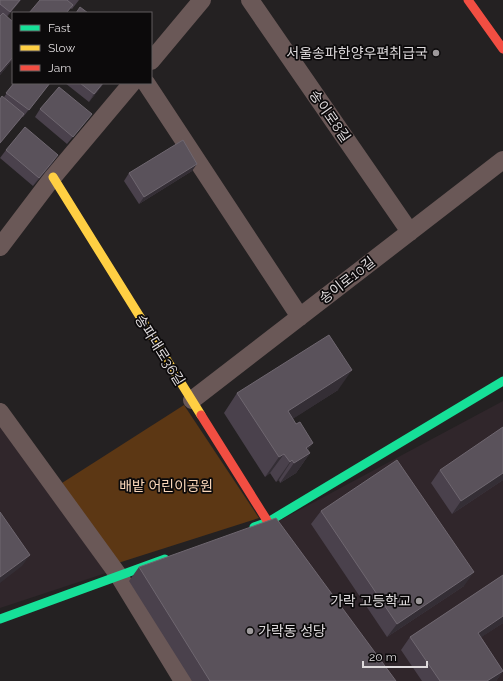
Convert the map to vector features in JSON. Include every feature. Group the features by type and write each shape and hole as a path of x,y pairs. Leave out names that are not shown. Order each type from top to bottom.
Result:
{"street":[{"path":"152,60 202,0"},
{"name":"송이로8길","path":"250,0 410,232"},
{"path":"468,0 503,49"},
{"path":"0,247 52,177 131,84"},
{"path":"147,84 300,317"},
{"name":"송이로10길","path":"192,400 503,160"},
{"name":"송파대로36길","path":"52,177 268,522 291,554"},
{"path":"246,530 268,522 503,381"},
{"path":"0,412 119,576 183,681"},
{"path":"0,619 171,557"}],"shaded area":[{"name":"가락 고등학교","path":"503,401 503,681 395,681 277,522"},
{"path":"0,424 106,573 0,608"}],"green space":[{"name":"배밭 어린이공원","path":"184,405 259,518 118,563 62,483"}],"building":[{"path":"0,0 20,0 10,12 0,4"},
{"path":"40,0 67,0 73,5 67,12 30,12"},
{"path":"80,7 87,12 77,12"},
{"path":"3,13 12,21 12,58 0,72 0,16"},
{"path":"13,84 49,84 29,110 6,93"},
{"path":"81,84 102,84 94,94"},
{"path":"59,87 92,114 73,137 40,109"},
{"path":"2,96 24,114 0,143 0,99"},
{"path":"25,127 58,155 39,178 6,150"},
{"path":"183,140 197,164 144,197 129,173"},
{"path":"329,335 352,370 288,411 296,424 300,422 313,443 306,448 310,453 294,463 292,460 290,462 284,454 279,457 237,393"},
{"path":"503,427 503,473 461,501 440,470"},
{"path":"397,460 474,572 397,624 321,511"},
{"path":"0,512 30,555 0,577"},
{"name":"가락동 성당","path":"276,518 396,681 210,681 139,567"},
{"path":"503,575 503,616 478,633 503,671 487,681 440,681 410,637"}],"traffic: fast":[{"path":"254,527 268,522 503,381"},
{"path":"0,619 165,559"}],"traffic: slow":[{"path":"53,177 201,415"}],"traffic: jam":[{"path":"468,0 503,49"},
{"path":"201,415 284,545"}],"place":[{"name":"서울송파한양우편취급국","path":"436,53"},
{"name":"가락 고등학교","path":"419,601"},
{"name":"가락동 성당","path":"250,631"}]}
